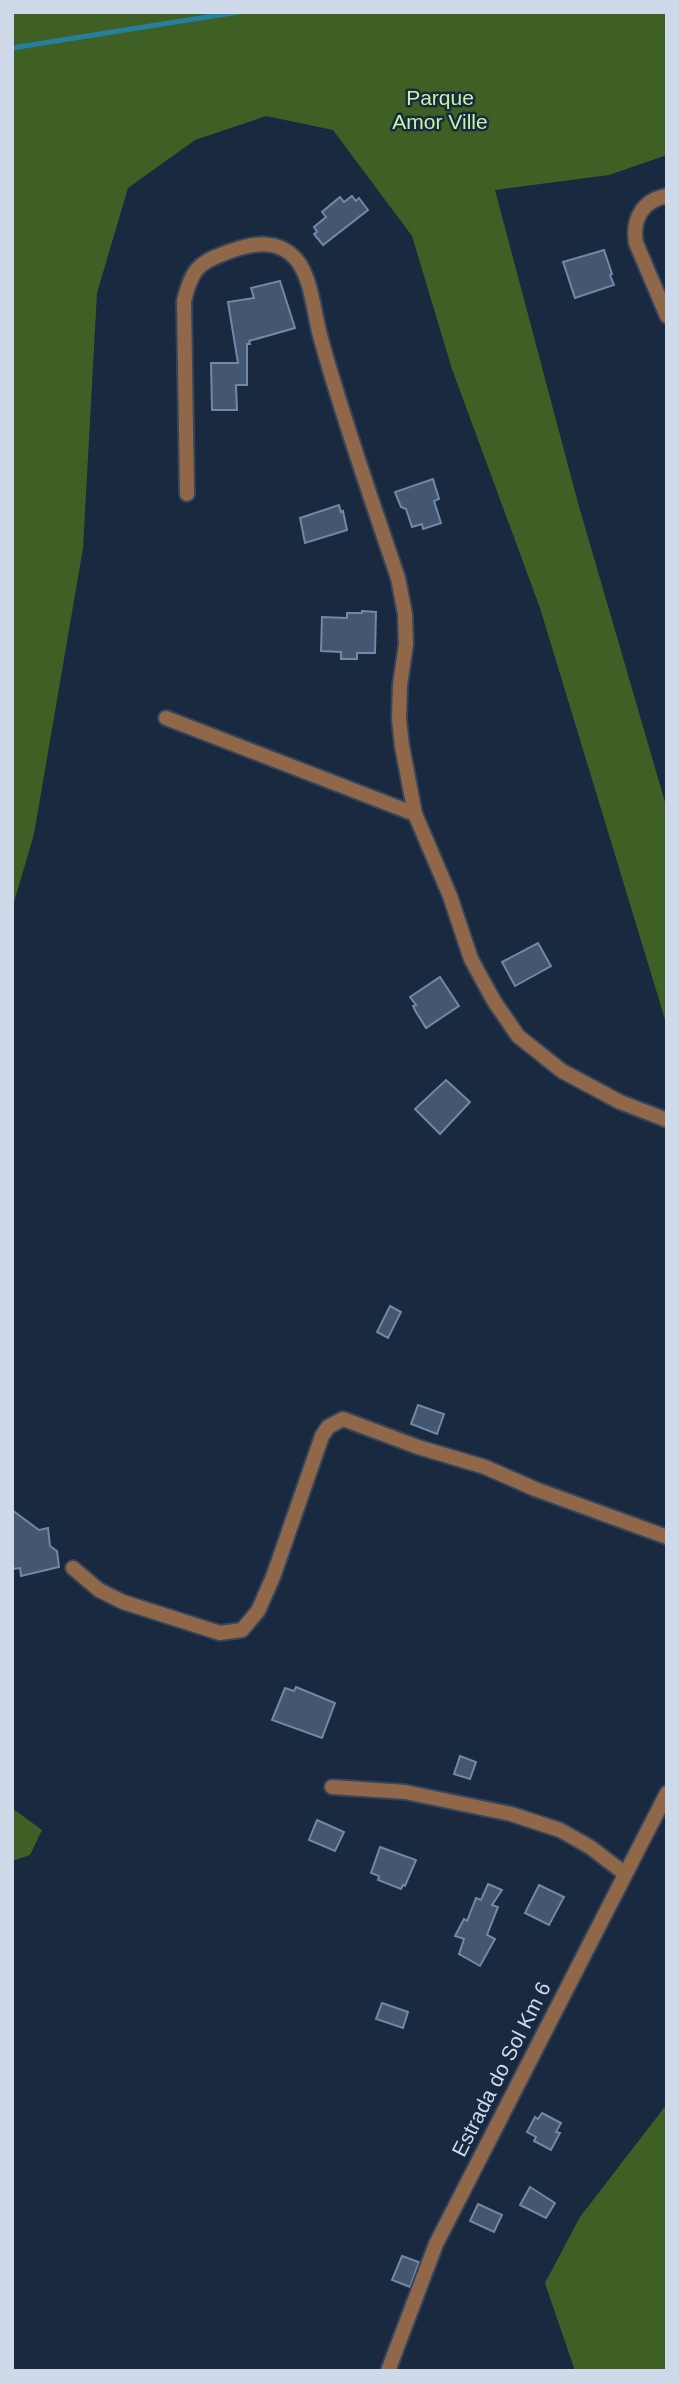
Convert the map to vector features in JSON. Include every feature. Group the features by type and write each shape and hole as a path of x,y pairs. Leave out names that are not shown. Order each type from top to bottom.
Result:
{"street":[{"path":"667,196 643,209 635,222 634,232 636,243 667,316"},
{"path":"187,494 184,301 189,279 203,262 248,245 270,244 284,249 297,260 310,291 320,337 398,578 405,614 406,644 400,685 399,719 415,814 450,896 471,959 494,1002 518,1036 562,1071 620,1102 667,1120"},
{"path":"166,718 415,814"},
{"path":"73,1568 99,1590 123,1602 220,1633 242,1630 258,1611 273,1577 322,1436 328,1427 344,1419 418,1447 485,1466 535,1489 667,1537"},
{"path":"332,1787 405,1791 511,1814 561,1830 590,1847 624,1874"},
{"name":"Estrada do Sol Km 6","path":"388,2371 436,2244 667,1793"}],"green space":[{"name":"Parque Amor Ville","path":"12,12 667,12 667,155 609,175 495,190 578,503 667,809 667,1026 540,608 452,369 412,236 333,130 266,116 195,140 128,188 97,293 83,548 34,834 12,909"},
{"path":"12,1808 42,1830 30,1855 12,1861"},
{"path":"667,2104 667,2371 575,2371 545,2283 580,2217"}],"building":[{"path":"352,196 356,201 359,198 368,210 323,245 314,234 317,232 314,227 326,217 322,212 340,197 344,202"},
{"path":"604,250 614,285 575,298 563,262"},
{"path":"280,281 295,328 249,341 247,385 236,385 237,410 212,410 211,363 238,363 228,302 254,298 251,288"},
{"path":"433,479 439,499 434,501 441,523 423,529 422,524 412,527 406,509 401,507 395,492"},
{"path":"339,505 347,530 305,543 300,518"},
{"path":"376,612 375,653 357,653 357,659 341,659 341,652 321,651 322,617 347,618 347,613"},
{"path":"538,943 551,966 515,986 502,962"},
{"path":"440,977 459,1006 426,1028 410,997"},
{"path":"446,1080 470,1102 440,1134 415,1109"},
{"path":"390,1306 401,1312 388,1338 377,1332"},
{"path":"418,1405 444,1414 437,1434 411,1424"},
{"path":"12,1510 39,1530 48,1528 50,1546 57,1551 59,1567 21,1576 20,1568 12,1569"},
{"path":"296,1687 335,1703 322,1738 272,1720 285,1688 294,1691"},
{"path":"460,1756 476,1762 470,1779 454,1774"},
{"path":"317,1820 344,1832 335,1851 309,1840"},
{"path":"380,1847 416,1860 405,1886 401,1889 378,1880 379,1876 371,1873"},
{"path":"488,1884 502,1890 492,1905 498,1907 487,1935 495,1939 480,1966 459,1954 464,1939 455,1936 464,1919 467,1921 476,1898 481,1900"},
{"path":"539,1885 564,1897 549,1925 525,1913"},
{"path":"382,2003 408,2012 403,2028 376,2019"},
{"path":"542,2113 561,2123 556,2132 560,2133 551,2150 534,2141 536,2137 527,2132 535,2117 538,2119"},
{"path":"530,2187 555,2203 546,2218 520,2205"},
{"path":"478,2204 502,2215 494,2232 470,2221"},
{"path":"402,2256 419,2262 410,2287 392,2280"}],"waterway":[{"path":"12,48 238,12"}]}
